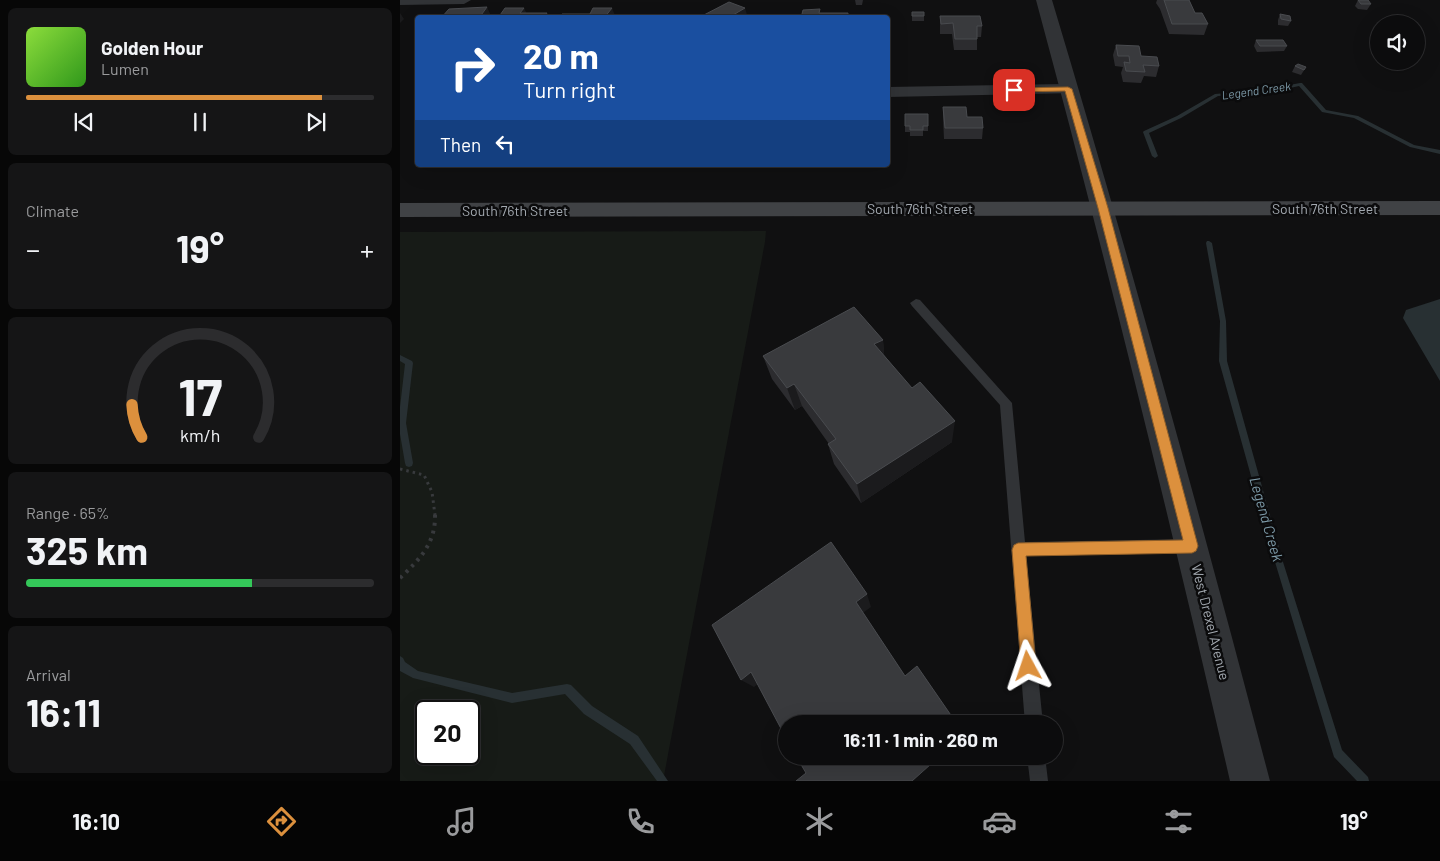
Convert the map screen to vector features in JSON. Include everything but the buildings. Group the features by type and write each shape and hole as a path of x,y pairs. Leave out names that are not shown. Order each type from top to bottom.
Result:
{"main road":[{"name":"South 76th Street","path":"400,210 1440,208"}],"street":[{"path":"400,0 464,0"},
{"name":"West Drexel Avenue","path":"1044,0 1103,208 1192,546 1250,781"},
{"path":"890,92 1068,89"}],"lane":[{"path":"916,303 1006,403 1033,715"},
{"path":"1018,550 1192,546"},
{"path":"1037,765 1039,781"}],"path":[{"path":"400,469 424,475 429,482 436,522 434,538 419,560 400,578"}],"shaded area":[{"path":"766,231 663,781 400,781 400,232"},
{"path":"1440,299 1440,381 1403,318 1406,310"}],"waterway":[{"name":"Legend Creek","path":"1155,156 1146,132 1179,117 1217,95 1263,92 1300,84 1324,111 1356,117 1412,146 1440,152"},
{"name":"Legend Creek","path":"1209,243 1223,321 1223,361 1279,562 1338,753 1364,781"},
{"path":"400,358 409,363 402,423 409,463"},
{"path":"400,661 400,665 416,675 512,698 567,689 588,710 634,740 663,781"}],"route":[{"path":"1014,90 1068,89 1103,208 1192,546 1018,550 1028,666"}]}
